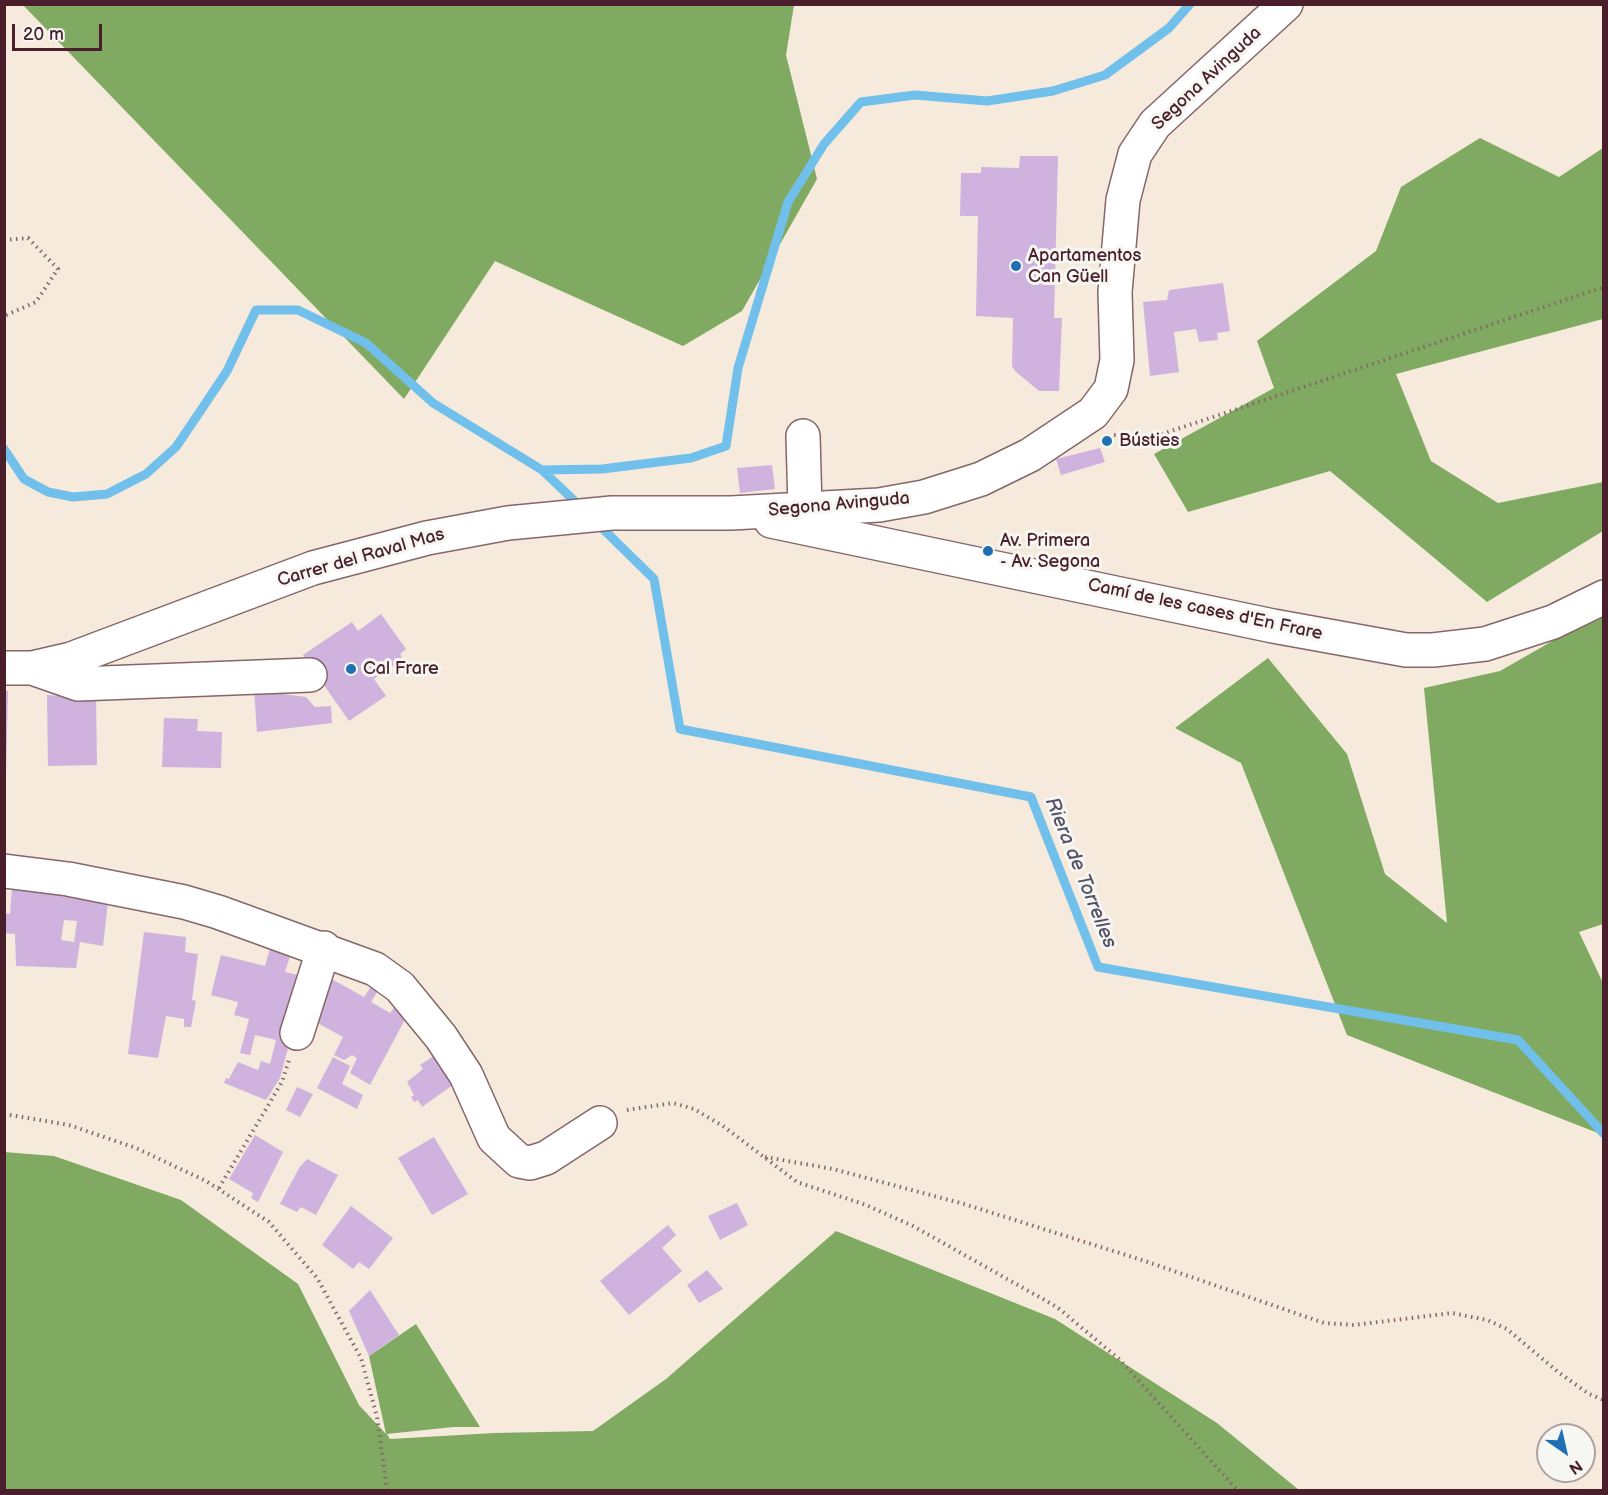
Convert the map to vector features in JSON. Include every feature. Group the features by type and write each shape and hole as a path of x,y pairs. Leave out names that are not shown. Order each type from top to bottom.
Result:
{"street":[{"name":"Segona Avinguda","path":"730,513 879,505 924,497 981,479 1065,434 1093,413 1111,388 1117,360 1115,292 1123,200 1135,154 1155,124 1287,4"},
{"path":"803,436 805,508"},
{"name":"Carrer del Raval Mas","path":"18,668 71,659 313,568 481,527 612,513 730,513"},
{"name":"Camí de les cases d'En Frare","path":"730,513 1273,626 1406,650 1433,650 1485,644 1553,622 1604,597"},
{"path":"18,668 78,684 310,675"},
{"path":"4,871 78,881 184,902 324,948 375,969 390,978 413,1001 466,1075 494,1137 519,1161 530,1163 546,1158 600,1123"},
{"path":"297,1033 324,948"}],"path":[{"path":"4,240 28,238 58,269 36,302 4,316"},
{"path":"1065,434 1153,437 1604,287"},
{"path":"219,1188 282,1082 297,1033"},
{"path":"600,1123 634,1107 673,1103 684,1105 707,1115 797,1182 866,1205 940,1240 1064,1312 1119,1359 1238,1491"},
{"path":"4,1114 69,1125 168,1162 219,1188 269,1222 295,1249 317,1278 361,1359 377,1417 387,1491"},
{"path":"765,1157 833,1169 964,1204 1144,1261 1324,1323 1354,1326 1452,1313 1487,1320 1507,1329 1558,1372 1589,1394 1604,1400"}],"green space":[{"path":"23,5 794,5 786,55 817,179 742,311 683,346 495,261 404,399"},
{"path":"1480,138 1559,177 1603,148 1603,319 1396,374 1431,461 1498,503 1603,482 1603,531 1487,602 1330,471 1188,512 1154,454 1274,388 1257,341 1376,251 1401,187"},
{"path":"1603,612 1603,924 1579,932 1603,983 1603,1135 1347,1035 1241,763 1175,728 1268,658 1347,754 1385,874 1447,923 1424,688 1500,671"},
{"path":"4,1152 54,1156 181,1200 298,1284 359,1405 386,1434 369,1356 416,1324 480,1427 453,1427 387,1434 390,1439 494,1433 593,1431 666,1379 836,1231 1055,1319 1217,1423 1299,1490 5,1490"}],"building":[{"name":"Apartamentos Can Güell","path":"1020,156 1058,156 1054,318 1062,318 1059,391 1039,391 1015,371 1012,366 1013,318 976,316 978,216 960,216 961,173 981,173 981,167 1019,168"},
{"path":"1223,283 1230,331 1217,333 1218,340 1199,342 1196,329 1174,332 1179,372 1150,376 1143,302 1167,300 1169,290"},
{"path":"1100,448 1105,462 1061,475 1056,459"},
{"path":"772,465 775,489 740,493 737,468"},
{"name":"Cal Frare","path":"381,614 406,649 400,654 403,659 374,679 386,696 349,721 303,655 352,622 358,631"},
{"path":"254,690 306,697 315,707 331,706 332,723 257,732"},
{"path":"4,691 8,691 6,776 4,776"},
{"path":"47,695 96,698 97,765 48,766"},
{"path":"164,718 198,719 197,731 222,732 221,768 162,767"},
{"path":"12,887 108,902 103,946 80,942 76,968 16,966 15,934 4,933 4,913 10,914","holes":["64,920 77,921 74,942 61,940"]},
{"path":"144,932 186,937 185,952 198,954 192,1000 196,1001 191,1027 184,1027 184,1019 166,1016 158,1058 128,1054"},
{"path":"271,945 291,953 285,972 307,977 280,1078 266,1100 224,1083 226,1078 229,1079 238,1062 258,1070 261,1061 270,1064 276,1040 255,1035 250,1055 240,1053 249,1019 234,1015 238,1002 211,995 221,955 265,966"},
{"path":"326,976 364,997 372,985 379,989 371,1002 390,1013 396,1005 409,1012 370,1085 350,1073 357,1058 352,1055 344,1060 334,1055 343,1037 305,1016"},
{"path":"435,1055 454,1084 422,1107 418,1100 414,1102 411,1097 414,1095 407,1082 423,1069 420,1065"},
{"path":"333,1057 350,1066 342,1084 363,1095 357,1109 317,1088"},
{"path":"297,1087 313,1094 300,1117 286,1110"},
{"path":"255,1135 283,1152 258,1202 251,1198 253,1193 229,1179"},
{"path":"434,1137 468,1194 432,1215 398,1158"},
{"path":"307,1159 338,1175 316,1215 301,1207 297,1212 280,1204 299,1168"},
{"path":"737,1203 748,1225 720,1240 708,1216"},
{"path":"351,1206 393,1238 369,1269 359,1262 353,1269 322,1245"},
{"path":"668,1225 676,1235 662,1248 682,1271 629,1315 600,1281"},
{"path":"707,1270 723,1289 699,1303 687,1285"},
{"path":"370,1290 399,1335 369,1356 349,1311"}],"waterway":[{"path":"4,449 24,479 48,492 73,497 107,494 146,474 176,447 199,413 227,371 256,310 298,310 366,343 433,403 542,470 602,469 691,458 726,446 738,368 788,202 824,144 861,102 915,95 987,101 1053,91 1105,75 1169,28 1190,4"},
{"name":"Riera de Torrelles","path":"542,470 583,509"},
{"name":"Riera de Torrelles","path":"597,523 654,579 680,729 1031,797 1098,967 1518,1040 1604,1134"}],"place":[{"name":"Apartamentos Can Güell","path":"1016,266"},
{"name":"Bústies","path":"1107,441"},
{"name":"Av. Primera - Av. Segona","path":"988,551"},
{"name":"Cal Frare","path":"351,669"}]}
